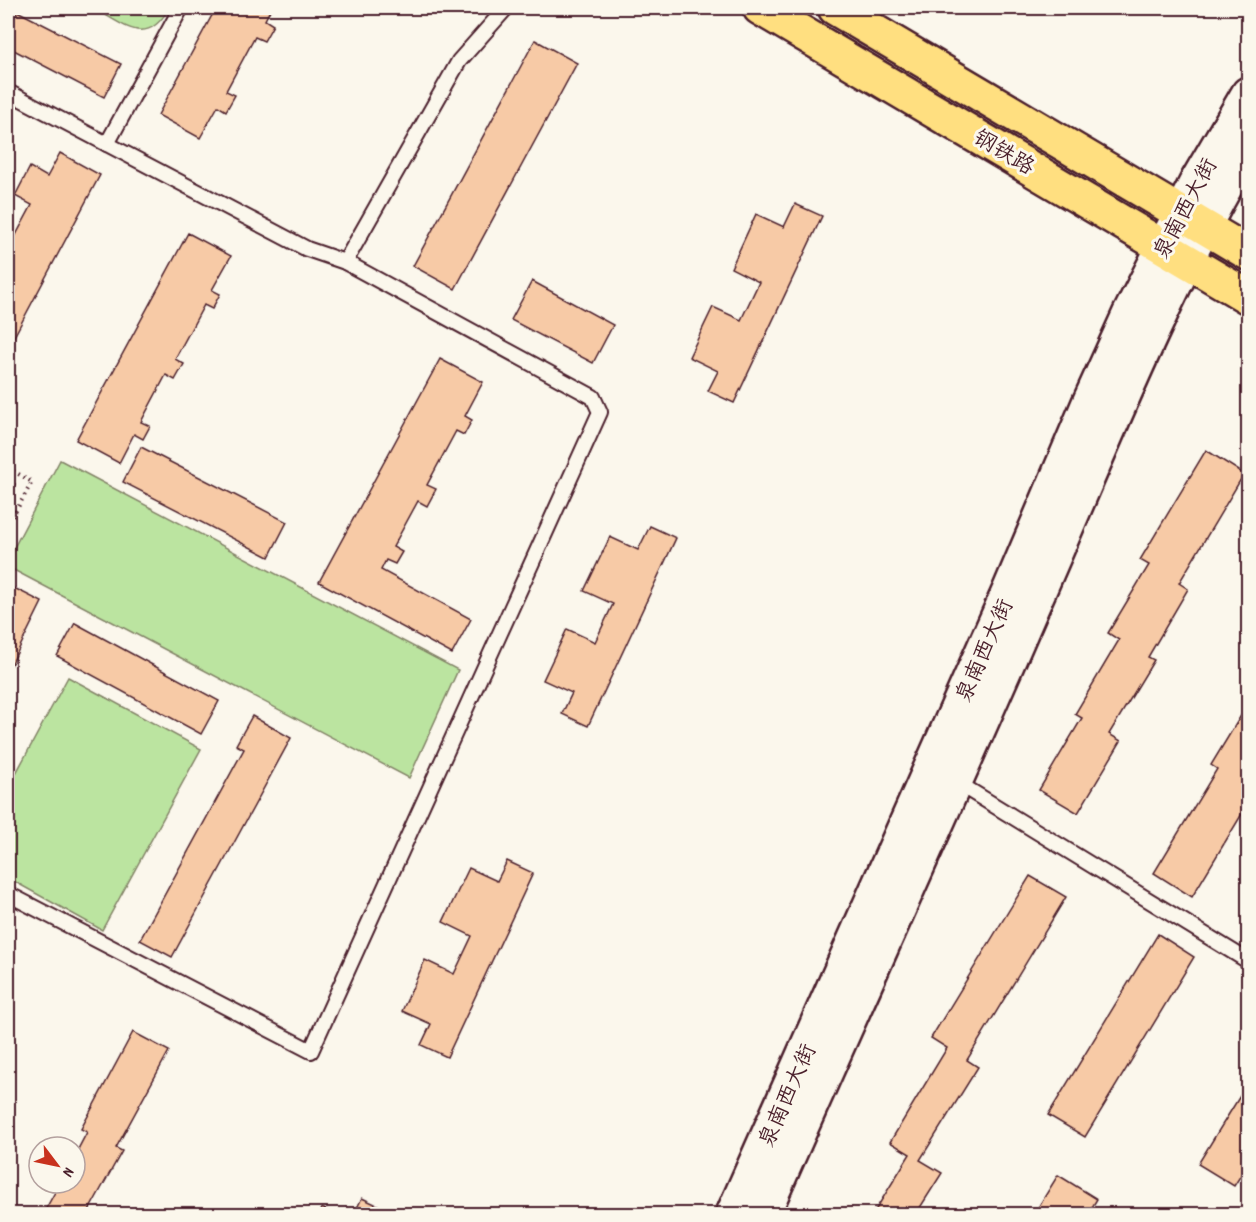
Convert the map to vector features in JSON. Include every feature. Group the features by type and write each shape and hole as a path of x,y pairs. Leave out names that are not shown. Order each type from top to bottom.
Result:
{"main road":[{"name":"钢铁路","path":"760,8 1248,297"},
{"name":"钢铁路","path":"835,8 1248,252"},
{"name":"泉南西大街","path":"733,1215 1089,403 1176,253 1193,219 1197,181 1248,94"},
{"name":"泉南西大街","path":"1193,219 1221,194 1248,147"},
{"name":"泉南西大街","path":"763,1215 1035,600 1114,414 1176,253"}],"lane":[{"path":"107,144 181,8"},
{"path":"345,262 459,61 506,8"},
{"path":"8,92 307,249 345,262 593,397 600,412 310,1051 8,894"},
{"path":"955,782 1248,961"}],"path":[{"path":"8,468 32,482 8,525"}],"green space":[{"path":"93,8 169,8 152,28 143,30 125,26"},
{"path":"60,460 458,670 409,778 8,567 8,559"},
{"path":"68,677 201,749 102,930 8,878 8,788"}],"building":[{"path":"216,8 271,8 265,20 273,25 264,41 255,37 226,91 235,95 226,111 218,106 200,138 158,115"},
{"path":"17,11 121,64 104,97 8,47 8,30"},
{"path":"535,40 577,63 455,289 413,266"},
{"path":"60,153 100,175 8,348 8,250 32,205 15,196 30,167 47,177"},
{"path":"795,204 822,216 734,403 708,391 718,371 689,357 713,307 741,320 759,282 731,268 756,214 784,227"},
{"path":"188,233 231,256 212,290 220,294 212,309 204,305 175,359 184,364 175,380 166,375 141,422 150,426 143,439 134,434 119,463 76,440"},
{"path":"532,281 613,325 593,363 511,320"},
{"path":"440,359 483,382 465,416 472,420 464,435 456,431 427,485 436,489 427,506 418,501 393,547 402,552 395,564 386,560 381,570 471,619 452,654 319,582"},
{"path":"141,447 287,522 269,557 123,482"},
{"path":"1206,450 1244,474 1179,583 1188,589 1148,657 1154,660 1109,734 1121,741 1078,813 1039,790 1082,718 1075,714 1119,640 1108,633 1149,565 1140,560"},
{"path":"8,480 15,484 8,498"},
{"path":"650,526 676,538 588,726 562,714 572,693 543,680 567,629 595,642 613,604 584,591 610,537 638,550"},
{"path":"8,585 42,602 8,671"},
{"path":"75,623 219,701 201,734 57,656"},
{"path":"1248,704 1248,804 1192,897 1154,873 1217,769 1211,765"},
{"path":"252,716 291,738 172,957 140,940 244,749 236,745"},
{"path":"507,861 533,873 447,1057 421,1045 431,1024 402,1011 425,960 454,974 472,936 443,922 469,868 497,881"},
{"path":"1030,876 1066,897 967,1060 978,1067 920,1160 942,1173 916,1214 873,1214 910,1154 890,1142 947,1048 931,1038"},
{"path":"1158,934 1194,957 1085,1137 1048,1115"},
{"path":"8,948 14,951 8,964"},
{"path":"133,1032 169,1051 116,1148 122,1151 87,1214 43,1214 53,1195 87,1195 87,1132 81,1129"},
{"path":"1248,1083 1248,1164 1234,1186 1198,1164"},
{"path":"1058,1175 1097,1199 1088,1214 1034,1214"},
{"path":"362,1198 388,1210 386,1214 354,1214"},
{"path":"322,1208 335,1214 320,1214"}]}
